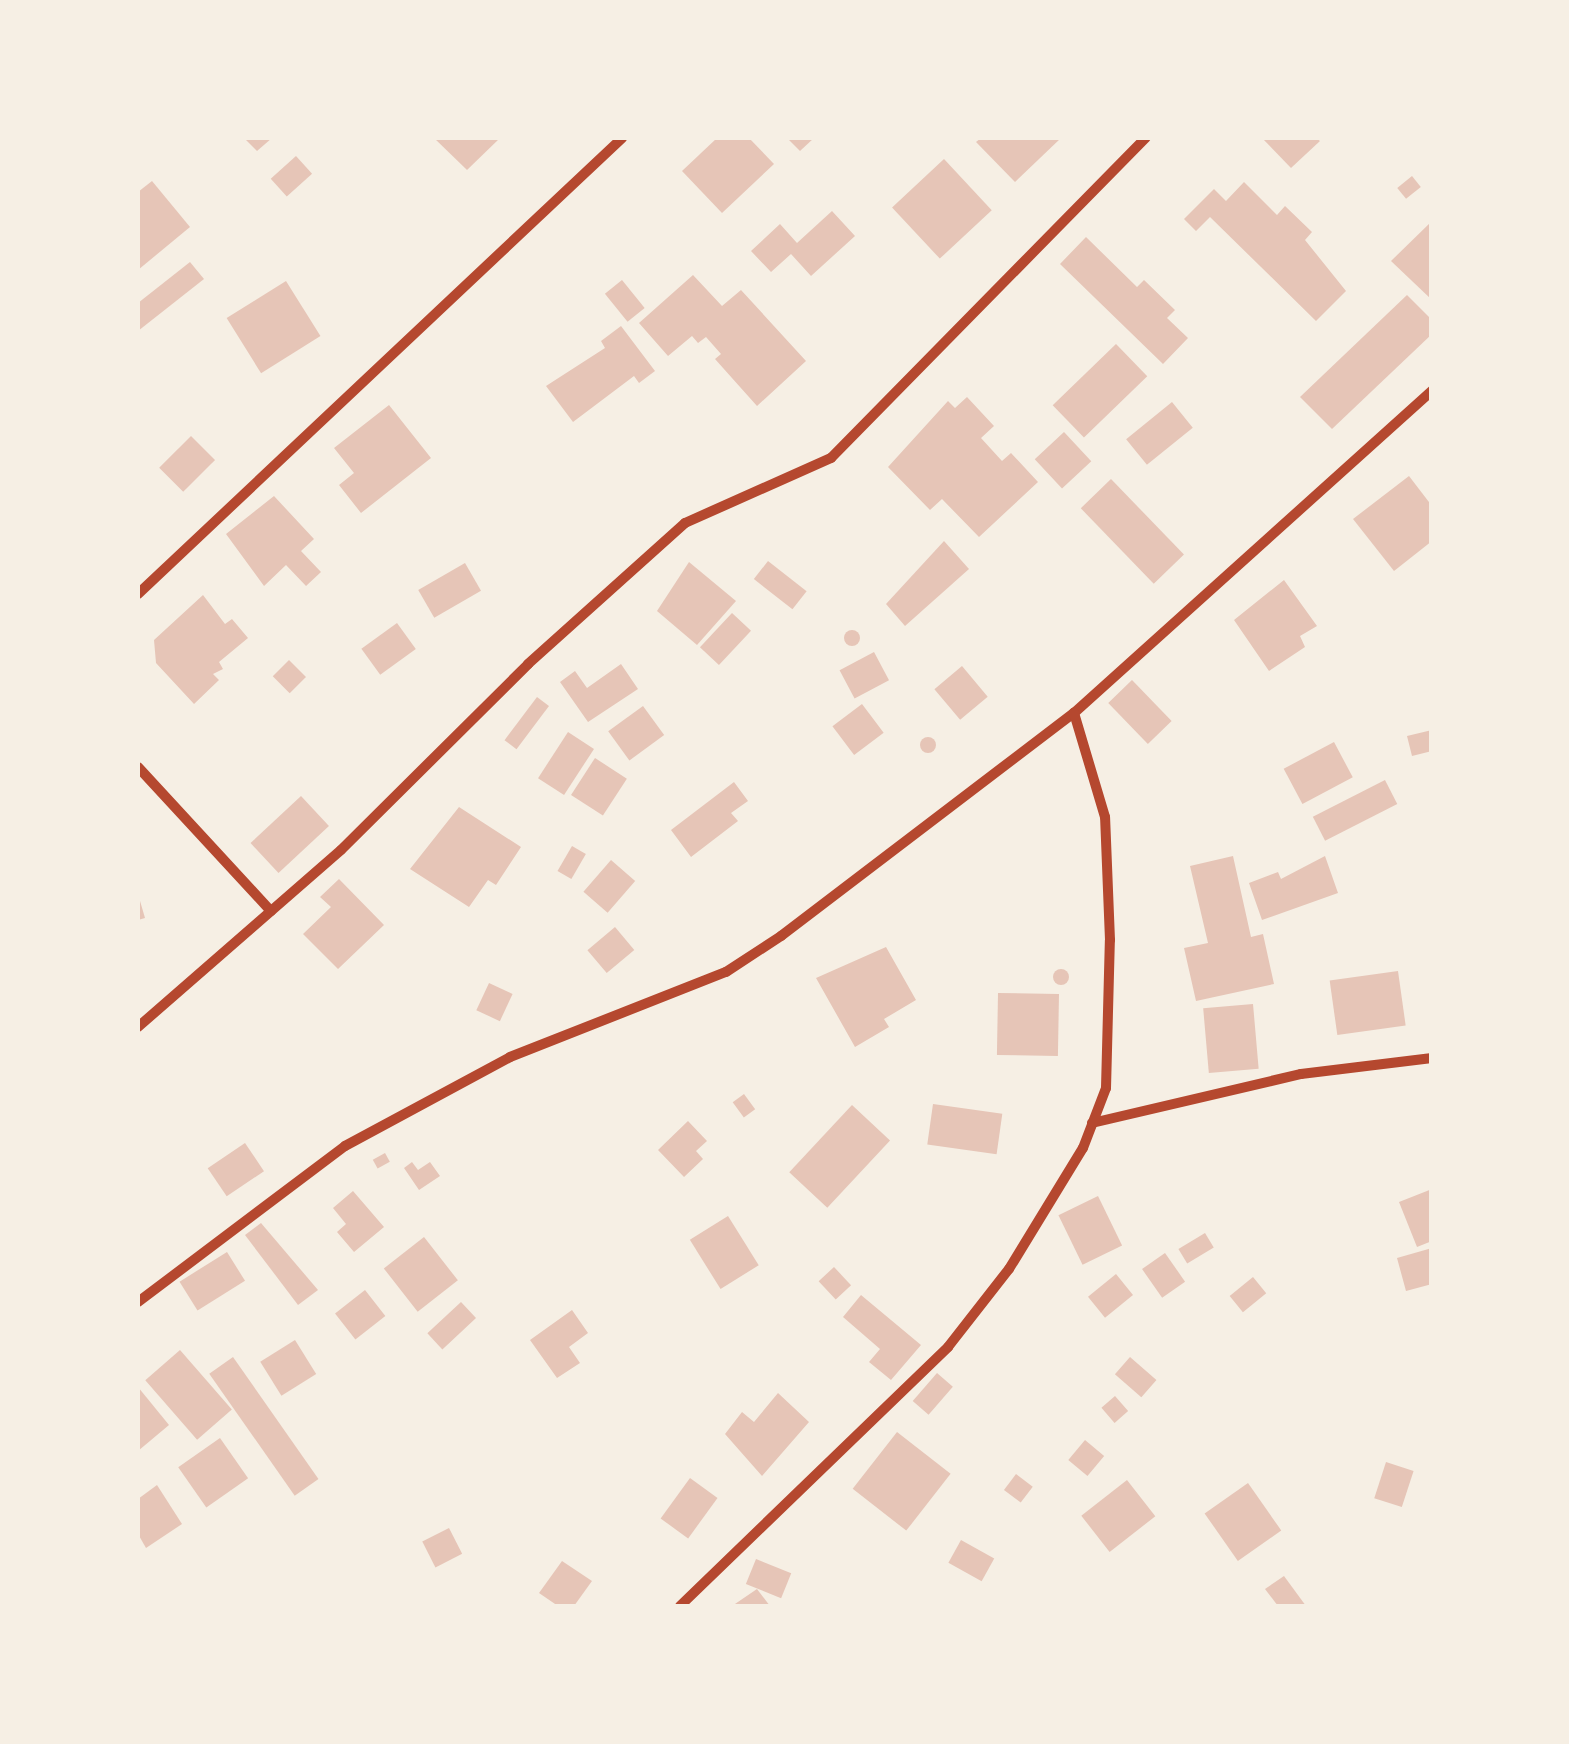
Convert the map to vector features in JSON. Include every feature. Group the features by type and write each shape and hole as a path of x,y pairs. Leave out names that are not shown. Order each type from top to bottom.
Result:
{"street":[{"path":"138,594 622,138"},
{"path":"138,1028 271,911 685,523 831,458 1146,138"},
{"path":"138,1302 345,1146 510,1057 726,972 1074,713 1432,391"},
{"path":"680,1606 948,1347 1010,1268 1092,1123 1106,1088 1110,923 1105,817 1074,713"},
{"path":"138,767 271,911"},
{"path":"1092,1123 1302,1074 1432,1058"}],"building":[{"path":"244,138 272,138 257,151"},
{"path":"434,138 500,138 467,170"},
{"path":"717,138 749,138 774,164 722,213 682,171"},
{"path":"787,138 814,138 800,151"},
{"path":"981,138 1061,138 1015,182 976,142"},
{"path":"1262,138 1316,138 1320,141 1291,168"},
{"path":"296,156 312,174 287,197 271,179"},
{"path":"944,159 992,210 940,259 892,207"},
{"path":"1412,176 1421,187 1406,199 1397,188"},
{"path":"152,181 190,227 138,270 138,192"},
{"path":"1244,182 1277,215 1285,206 1312,232 1305,240 1346,291 1316,321 1210,217 1196,231 1184,219 1214,189 1226,201"},
{"path":"832,211 855,236 811,276 791,254 771,272 751,251 780,224 797,243"},
{"path":"1432,221 1432,300 1391,261"},
{"path":"1086,237 1137,287 1144,280 1175,310 1167,318 1188,338 1163,364 1060,264"},
{"path":"190,262 204,279 138,331 138,303"},
{"path":"693,275 722,306 741,290 806,361 757,406 715,359 721,354 706,337 698,343 692,336 668,356 639,323"},
{"path":"622,280 645,308 628,322 605,294"},
{"path":"286,281 320,336 261,373 227,318"},
{"path":"1407,295 1432,320 1432,334 1332,429 1300,397"},
{"path":"621,326 655,371 639,383 634,376 573,422 546,386 605,348 601,341"},
{"path":"1116,344 1147,376 1084,438 1053,405"},
{"path":"967,397 994,426 981,438 1002,461 1011,453 1038,482 979,537 942,499 930,510 888,467 948,401 955,408"},
{"path":"1172,402 1193,428 1147,465 1126,439"},
{"path":"389,405 431,458 361,513 339,485 354,473 334,448"},
{"path":"1064,432 1091,461 1062,489 1035,459"},
{"path":"191,436 215,460 183,492 159,468"},
{"path":"1409,476 1432,506 1432,541 1394,571 1353,519"},
{"path":"1111,479 1184,555 1154,584 1081,508"},
{"path":"274,496 314,539 301,551 321,572 306,586 286,565 264,586 226,534"},
{"path":"944,541 969,569 905,626 886,604"},
{"path":"768,561 807,591 792,609 754,579"},
{"path":"689,562 736,601 697,645 657,611"},
{"path":"465,563 481,591 434,618 418,590"},
{"path":"1284,580 1317,626 1300,636 1305,647 1269,671 1234,620"},
{"path":"203,595 225,624 232,619 248,638 219,662 223,669 213,674 219,680 194,704 156,663 154,640"},
{"path":"732,613 751,631 719,665 700,647"},
{"path":"397,623 416,649 380,675 361,649"},
{"path":"852,630 860,638 852,646 844,638"},
{"path":"874,652 889,680 855,699 840,670"},
{"path":"289,660 306,677 290,693 273,676"},
{"path":"621,664 638,689 588,722 560,682 575,671 587,688"},
{"path":"962,666 988,697 960,720 934,689"},
{"path":"1132,680 1172,721 1148,744 1108,703"},
{"path":"537,697 549,706 516,749 505,740"},
{"path":"862,704 884,733 854,755 832,726"},
{"path":"643,706 664,735 629,760 608,731"},
{"path":"1432,730 1432,751 1412,756 1407,736"},
{"path":"568,732 594,749 564,795 538,778"},
{"path":"928,737 936,745 928,753 920,745"},
{"path":"1334,742 1353,777 1302,804 1284,769"},
{"path":"595,758 627,779 603,816 571,795"},
{"path":"1385,780 1397,804 1325,841 1313,817"},
{"path":"734,782 748,801 731,813 738,821 691,857 671,830"},
{"path":"301,796 329,826 278,873 251,843"},
{"path":"459,807 521,847 496,885 488,880 469,907 410,869"},
{"path":"572,846 586,854 571,879 558,871"},
{"path":"1233,856 1251,937 1263,934 1274,984 1196,1001 1184,948 1208,943 1190,866"},
{"path":"1325,856 1338,893 1262,920 1249,883 1278,872 1281,879"},
{"path":"611,860 635,881 608,913 583,892"},
{"path":"339,879 384,925 338,969 303,934 331,907 320,897"},
{"path":"138,894 145,918 138,920"},
{"path":"615,927 634,950 607,973 587,950"},
{"path":"886,947 916,1000 884,1019 889,1027 855,1047 816,978"},
{"path":"1061,969 1069,977 1061,985 1053,977"},
{"path":"1398,971 1406,1025 1337,1035 1330,981"},
{"path":"489,983 513,994 500,1021 476,1010"},
{"path":"998,993 1059,994 1058,1056 997,1055"},
{"path":"1253,1004 1259,1069 1209,1073 1203,1008"},
{"path":"744,1094 755,1109 744,1118 733,1102"},
{"path":"933,1104 1002,1114 997,1154 927,1145"},
{"path":"852,1105 890,1140 827,1208 789,1172"},
{"path":"688,1121 707,1141 696,1151 703,1159 684,1177 658,1150"},
{"path":"245,1143 264,1171 227,1196 208,1168"},
{"path":"385,1153 390,1162 378,1169 373,1160"},
{"path":"412,1162 418,1170 430,1162 440,1176 419,1190 404,1168"},
{"path":"1432,1189 1432,1241 1417,1247 1399,1202"},
{"path":"353,1191 384,1227 354,1252 337,1232 346,1224 333,1208"},
{"path":"1098,1196 1122,1245 1083,1265 1058,1215"},
{"path":"728,1216 759,1265 721,1289 690,1240"},
{"path":"261,1223 318,1290 298,1305 245,1235"},
{"path":"1205,1233 1214,1248 1187,1264 1178,1249"},
{"path":"424,1237 458,1280 418,1312 384,1268"},
{"path":"1432,1248 1432,1284 1406,1291 1397,1258"},
{"path":"227,1252 245,1281 198,1311 180,1282"},
{"path":"1165,1253 1185,1282 1162,1298 1142,1269"},
{"path":"834,1267 851,1285 836,1300 819,1281"},
{"path":"1116,1274 1133,1295 1105,1318 1088,1297"},
{"path":"1253,1277 1266,1293 1243,1312 1230,1296"},
{"path":"365,1290 385,1316 355,1339 335,1313"},
{"path":"861,1295 921,1345 891,1380 869,1362 880,1349 843,1317"},
{"path":"461,1302 476,1318 442,1349 427,1333"},
{"path":"572,1310 588,1333 569,1347 580,1363 557,1378 530,1340"},
{"path":"295,1340 316,1374 281,1396 260,1362"},
{"path":"180,1350 232,1410 197,1440 145,1380"},
{"path":"233,1357 318,1479 295,1496 209,1374"},
{"path":"1130,1357 1156,1380 1141,1397 1115,1374"},
{"path":"937,1373 953,1387 929,1415 913,1401"},
{"path":"138,1387 169,1425 138,1451"},
{"path":"778,1393 809,1422 762,1476 725,1434 742,1412 754,1422"},
{"path":"1115,1396 1128,1411 1115,1423 1101,1408"},
{"path":"897,1432 951,1474 906,1531 853,1489"},
{"path":"220,1438 248,1478 206,1507 178,1467"},
{"path":"1085,1440 1104,1456 1087,1476 1068,1460"},
{"path":"1386,1462 1414,1471 1402,1507 1374,1498"},
{"path":"1016,1474 1033,1487 1021,1503 1004,1490"},
{"path":"690,1478 718,1498 688,1538 661,1518"},
{"path":"1127,1480 1155,1516 1110,1552 1081,1516"},
{"path":"1248,1483 1281,1531 1238,1561 1205,1513"},
{"path":"157,1485 182,1524 146,1548 138,1534 138,1499"},
{"path":"449,1528 462,1554 435,1567 422,1542"},
{"path":"961,1540 994,1558 982,1581 948,1563"},
{"path":"756,1559 791,1573 781,1598 746,1584"},
{"path":"562,1561 592,1581 574,1606 558,1606 539,1593"},
{"path":"1284,1576 1306,1606 1278,1606 1265,1589"},
{"path":"757,1589 770,1606 732,1606"}]}
